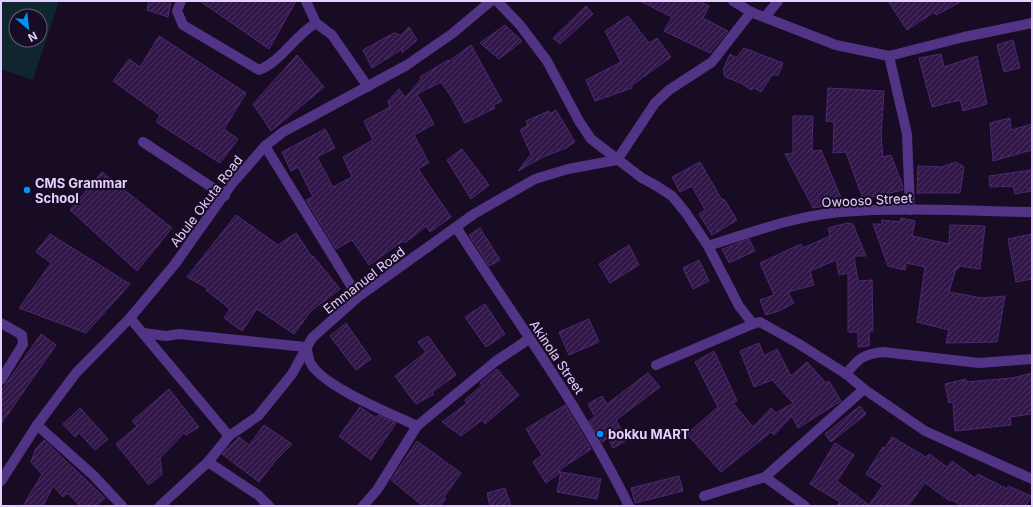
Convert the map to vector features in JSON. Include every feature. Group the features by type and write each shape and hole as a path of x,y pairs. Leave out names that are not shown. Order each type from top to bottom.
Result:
{"street":[{"path":"180,1 177,11 184,25 259,70 271,64 306,29 316,23"},
{"path":"306,1 316,23 332,35 368,87"},
{"name":"Abule Okuta Road","path":"1,481 37,425 76,374 130,318 175,264 232,185 265,146 283,132 368,87 414,60 453,33 491,1"},
{"path":"497,1 520,25 547,61 579,121 591,138 617,160 625,164 642,178 655,184 672,196 708,246 739,306 752,324"},
{"path":"732,1 751,12 836,45 889,56 964,37 1032,23"},
{"path":"765,17 778,1"},
{"path":"617,160 655,102 669,90 712,62 751,12"},
{"path":"889,56 907,134 910,210"},
{"path":"143,142 225,196"},
{"path":"265,146 358,297"},
{"name":"Emmanuel Road","path":"160,506 208,462 229,436 258,416 292,374 312,338 358,297 456,227 505,196 536,179 568,169 617,160"},
{"name":"Owooso Street","path":"708,246 782,222 840,212 910,210 1032,212"},
{"name":"Akinola Street","path":"456,227 573,404 615,477 629,506"},
{"path":"130,318 229,436"},
{"path":"656,365 752,324 760,322 846,374 864,389 925,431 1032,479"},
{"path":"1,323 22,335 23,340 23,344 1,380"},
{"path":"143,333 166,336 179,334 306,347 310,363 339,387 417,426"},
{"path":"363,506 377,490 417,426 496,361 529,338"},
{"path":"846,374 859,358 871,353 883,352 979,363 1032,359"},
{"path":"704,496 765,477 864,389"},
{"path":"37,425 93,475 122,506"},
{"path":"208,462 258,495 268,506"},
{"path":"765,477 805,506"}],"shaded area":[{"path":"1,1 59,1 48,34 48,8 8,8 8,48 44,48 33,80 1,69"}],"building":[{"path":"149,1 171,1 168,17 147,10"},
{"path":"200,1 296,1 269,49"},
{"path":"640,1 699,1 709,6 703,18 728,31 710,53 664,31 672,17"},
{"path":"888,1 962,1 936,15 934,12 907,30"},
{"path":"586,6 593,14 560,44 553,38"},
{"path":"628,16 649,43 657,38 671,57 631,86 632,88 595,101 586,80 621,62 605,31"},
{"path":"505,25 522,41 499,59 480,43"},
{"path":"409,27 417,40 402,53 402,49 372,68 363,50 394,33 401,35"},
{"path":"159,36 246,93 224,129 238,139 220,163 156,122 160,115 113,81 129,59 140,67"},
{"path":"1013,40 1020,68 1004,72 997,45"},
{"path":"471,45 502,101 493,105 495,108 465,123 452,98 441,82 417,94 434,124 414,135 429,163 418,169 451,217 430,232 426,226 405,243 403,241 369,265 352,240 336,249 306,200 313,197 298,167 291,171 282,152 325,129 335,148 317,157 333,187 352,177 343,157 373,140 364,121 390,107 388,101 399,89 405,98 421,79 420,77 448,60 449,61"},
{"path":"744,48 783,63 778,75 772,75 761,92 754,88 751,90 741,83 725,77 723,70 730,54 736,58"},
{"path":"941,54 944,67 977,56 987,104 963,111 960,100 932,107 919,58"},
{"path":"297,55 324,87 271,131 253,104"},
{"path":"828,88 884,91 881,135 883,157 891,155 903,190 863,199 846,152 833,153 834,122 826,121"},
{"path":"556,110 575,142 566,148 543,157 518,171 531,154 520,130 528,125 526,121 549,111 550,114"},
{"path":"793,116 813,116 812,151 821,150 843,203 813,208 785,154 793,153"},
{"path":"1010,118 1011,130 1032,124 1032,150 993,161 990,123"},
{"path":"462,149 489,185 471,199 447,160"},
{"path":"700,162 722,200 724,199 737,220 712,235 699,214 705,210 692,186 680,192 672,177"},
{"path":"956,162 964,167 960,193 917,193 918,166 941,167"},
{"path":"1032,170 1032,191 1015,194 1013,186 990,187 989,176"},
{"path":"102,172 172,228 137,271 70,210"},
{"path":"236,215 278,245 296,233 312,257 313,256 340,289 311,311 294,334 257,309 242,331 224,318 230,309 206,290 207,288 187,277"},
{"path":"901,218 915,221 912,236 949,244 950,225 985,226 980,269 959,266 958,269 956,269 949,292 982,298 1005,296 997,342 946,343 949,330 917,322 925,267 906,263 905,270 888,266 873,224 882,224 882,220 900,222"},
{"path":"847,223 853,224 866,256 854,256 858,281 872,280 873,331 869,331 869,346 858,347 858,332 848,332 848,273 839,275 836,260 810,271 814,285 788,292 794,303 779,311 766,315 760,300 774,295 760,263 801,244 803,248 830,236 828,228"},
{"path":"480,228 500,260 489,266 469,235"},
{"path":"50,234 130,284 86,333 19,308 51,263 36,252"},
{"path":"1032,234 1032,279 1016,282 1008,239"},
{"path":"749,239 755,251 729,263 722,249"},
{"path":"629,245 639,265 610,283 599,264"},
{"path":"699,260 709,281 693,289 683,268"},
{"path":"485,304 505,334 486,347 465,317"},
{"path":"589,319 599,342 569,355 559,332"},
{"path":"346,323 371,359 356,370 330,336"},
{"path":"41,334 56,345 1,424 1,391"},
{"path":"428,336 456,375 432,392 434,394 416,404 395,376 426,352 418,342"},
{"path":"759,343 764,356 777,349 791,376 807,362 826,383 829,381 841,401 798,428 792,416 774,435 771,432 721,472 687,434 718,407 695,362 714,351 737,401 733,403 753,427 771,408 776,413 793,403 772,380 754,387 740,351"},
{"path":"497,369 519,395 485,424 482,420 461,436 442,422 467,403 465,400 482,385 480,383"},
{"path":"648,373 660,387 616,420 627,440 613,448 608,438 602,442 589,421 595,417 588,404 602,396 607,404"},
{"path":"1032,373 1032,414 1010,417 1011,425 955,431 953,402 949,403 945,384 966,379 966,382 1012,378"},
{"path":"169,389 199,427 186,435 184,433 160,458 162,474 149,485 116,444 137,426 132,421"},
{"path":"565,405 591,449 558,471 561,472 546,483 533,462 542,455 526,429"},
{"path":"860,406 866,414 831,442 825,434"},
{"path":"360,407 376,418 378,415 396,423 371,460 339,436"},
{"path":"80,408 108,439 95,450 79,433 75,437 63,424"},
{"path":"264,425 292,444 276,460 259,482 222,454 239,437 249,445"},
{"path":"892,437 926,457 929,454 947,467 952,461 975,478 978,474 1007,489 1008,486 1031,496 1026,506 963,506 951,500 950,501 925,483 908,506 837,506 840,502 810,484 835,443 854,455 837,481 869,505 883,485 866,474 883,447 885,448"},
{"path":"44,440 105,498 96,506 80,506 68,493 63,497 53,486 43,506 23,506 42,474 31,462 35,450"},
{"path":"417,441 461,473 444,497 446,499 440,506 423,506 391,480"},
{"path":"561,472 601,479 597,499 557,492"},
{"path":"679,476 683,491 635,503 631,488"},
{"path":"505,488 511,506 490,506 487,493"}],"place":[{"name":"CMS Grammar School","path":"27,190"},
{"name":"bokku MART","path":"600,434"}]}
